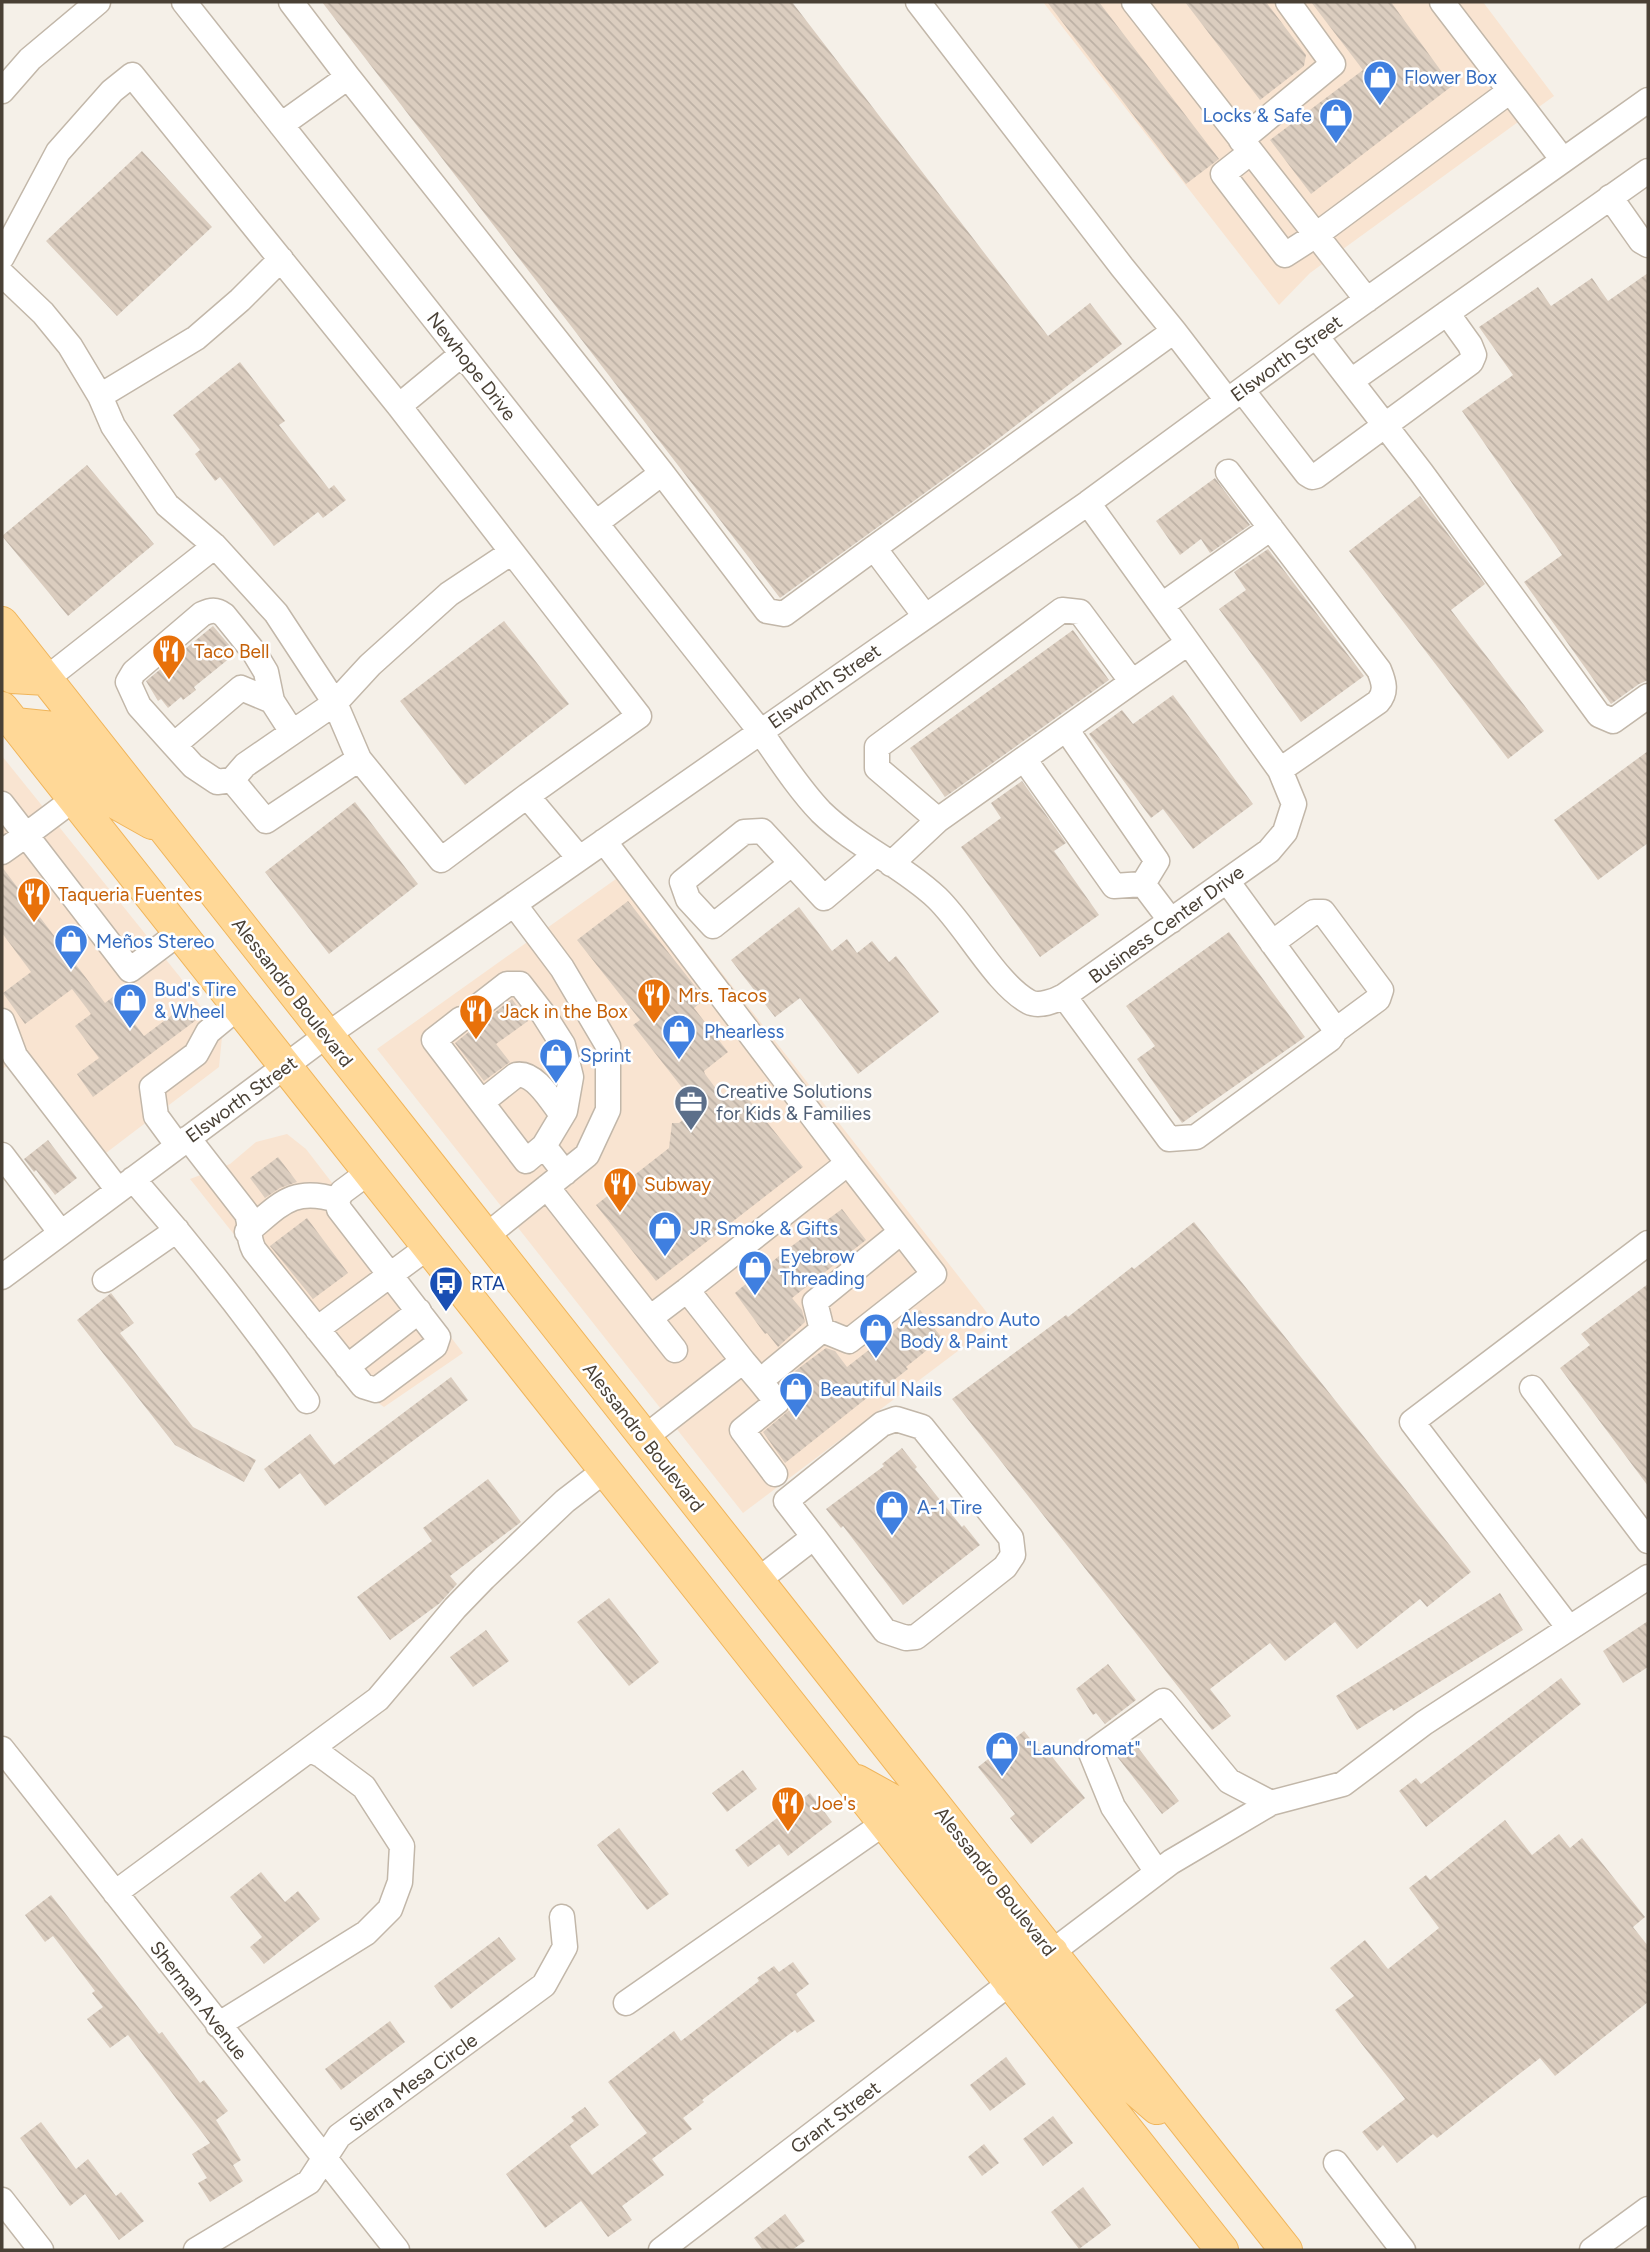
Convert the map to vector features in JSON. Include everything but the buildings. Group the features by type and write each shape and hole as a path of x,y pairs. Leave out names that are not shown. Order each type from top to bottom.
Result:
{"main road":[{"name":"Alessandro Boulevard","path":"2,623 1286,2250"},
{"path":"2,665 12,677 46,679"},
{"path":"6,722 54,728 111,800 165,831"},
{"path":"6,722 74,799 1222,2250"},
{"path":"604,1471 645,1438"},
{"path":"844,1774 897,1803 1010,1945 1034,1956 1052,1952"},
{"path":"1010,1983 1030,1978 1049,1985 1114,2071 1210,2153"}],"street":[{"path":"2,92 30,59 98,2"},
{"name":"Newhope Drive","path":"184,2 760,731"},
{"path":"291,2 662,473 767,611 784,614 1174,331"},
{"path":"918,2 1174,331 1312,477 1471,362 1474,355 1470,345 1447,313"},
{"path":"1134,2 1367,300"},
{"path":"1289,2 1333,64 1246,146 1223,174 1285,255 1510,91"},
{"path":"1442,2 1563,160"},
{"path":"2,257 58,152 112,91 132,75 399,406 639,716 441,860 359,760 335,703 276,613 215,546 167,505 113,426 100,396 70,346 43,313 2,274"},
{"path":"281,125 348,77"},
{"name":"Elsworth Street","path":"2,1277 327,1035 1088,503 1563,160 1645,108"},
{"path":"1351,381 1648,170"},
{"path":"1611,197 1641,241 1648,245"},
{"path":"100,396 197,338 281,259"},
{"path":"1316,336 1599,715 1613,721 1648,696"},
{"path":"399,406 462,354"},
{"path":"1228,472 1379,670 1384,681 1384,696 1378,702 1280,770"},
{"path":"596,523 662,473"},
{"name":"Business Center Drive","path":"760,731 821,811 852,838 937,898 1014,993 1033,1004 1056,1001 1064,996 1269,851 1285,832 1294,804 1280,770 1088,503"},
{"path":"1162,605 1271,528"},
{"path":"46,679 215,546"},
{"path":"874,548 925,616"},
{"path":"292,732 272,701 266,672 254,652 218,611 202,614 134,672 128,682 139,706 193,766 217,782 232,780 245,765 335,703 370,665 449,594 512,552"},
{"path":"938,820 877,768 877,747 1062,610 1080,612 1132,681"},
{"path":"791,864 824,898 884,859 1188,643"},
{"path":"174,745 241,688 272,701"},
{"path":"1066,729 1157,861 1143,884"},
{"path":"1024,759 1114,886 1143,884"},
{"path":"232,780 266,821 359,760"},
{"path":"527,796 579,858"},
{"path":"2,852 74,799"},
{"path":"2,804 130,970 179,933"},
{"path":"604,841 934,1274 849,1342 822,1330"},
{"path":"1227,881 1333,1034"},
{"path":"1143,884 1171,921"},
{"path":"486,1236 587,1155 608,1110 608,1046 562,968 514,904"},
{"path":"1064,996 1169,1139 1196,1137 1378,999 1381,990 1323,912 1314,912 1272,943"},
{"path":"507,984 520,984 563,1045 571,1077 562,1115 544,1146 526,1161 482,1102 435,1040 507,984"},
{"path":"237,1008 208,1032 196,1054 152,1087 156,1116 247,1214 250,1223 247,1232 254,1250 363,1386 376,1390 435,1346 438,1338 339,1209 337,1200 342,1192 369,1172"},
{"path":"2,1021 8,1061 126,1185 177,1230 272,1351 307,1401"},
{"path":"482,1102 516,1075 521,1074 531,1078 562,1115"},
{"path":"544,1146 556,1180 650,1318 675,1350"},
{"path":"2,1155 61,1233"},
{"path":"650,1318 848,1163"},
{"path":"247,1232 284,1202 304,1194 322,1195 337,1200"},
{"path":"105,1280 177,1230"},
{"path":"822,1330 814,1301 901,1232"},
{"path":"1569,1628 1412,1422 1648,1243"},
{"path":"317,1329 428,1247"},
{"path":"687,1290 777,1402 742,1430 775,1474"},
{"path":"347,1367 419,1311"},
{"path":"760,1381 822,1330"},
{"path":"645,1438 743,1361"},
{"path":"1532,1388 1648,1541"},
{"path":"897,1419 922,1427 1012,1538 1013,1555 1005,1567 916,1637 906,1638 885,1631 814,1537 786,1501 882,1424 897,1419"},
{"path":"115,1893 377,1699 474,1588 565,1501 604,1471"},
{"path":"757,1581 814,1537"},
{"path":"1052,1952 1171,1862 1271,1803 1343,1784 1424,1723 1648,1577"},
{"path":"1157,1872 1113,1807 1091,1753 1163,1701 1229,1781 1271,1803"},
{"name":"Sherman Avenue","path":"2,1749 397,2250"},
{"path":"218,2025 366,1933 390,1909 400,1882 402,1846 364,1787 310,1750"},
{"path":"626,2003 883,1824"},
{"name":"Sierra Mesa Circle","path":"196,2250 309,2182 339,2136 544,1985 565,1947 562,1917"},
{"name":"Grant Street","path":"661,2250 1010,1983"},
{"path":"1336,2163 1403,2250"},
{"path":"2,2200 41,2250"},
{"path":"1592,2250 1648,2210"}],"shaded area":[{"path":"1043,2 1483,2 1554,96 1310,273 1279,305"},
{"path":"2,756 180,977 222,1037 219,1067 102,1156 23,1057 2,1069"},
{"path":"637,864 995,1323 743,1513 377,1049"},
{"path":"287,1134 306,1149 463,1353 384,1407 354,1386 190,1179 230,1164 256,1142"}],"place":[{"name":"Flower Box","path":"1380,107"},
{"name":"Locks & Safe","path":"1336,145"},
{"name":"Taco Bell","path":"169,681"},
{"name":"Taqueria Fuentes","path":"34,924"},
{"name":"Meños Stereo","path":"71,971"},
{"name":"Mrs. Tacos","path":"654,1025"},
{"name":"Bud's Tire & Wheel","path":"130,1030"},
{"name":"Jack in the Box","path":"476,1041"},
{"name":"Phearless","path":"679,1061"},
{"name":"Sprint","path":"556,1085"},
{"name":"Creative Solutions for Kids & Families","path":"691,1132"},
{"name":"Subway","path":"620,1214"},
{"name":"JR Smoke & Gifts","path":"665,1258"},
{"name":"Eyebrow Threading","path":"755,1297"},
{"name":"RTA","path":"446,1313"},
{"name":"Alessandro Auto Body & Paint","path":"876,1360"},
{"name":"Beautiful Nails","path":"796,1419"},
{"name":"A-1 Tire","path":"892,1537"},
{"name":"\"Laundromat\"","path":"1002,1778"},
{"name":"Joe's","path":"788,1833"}]}
